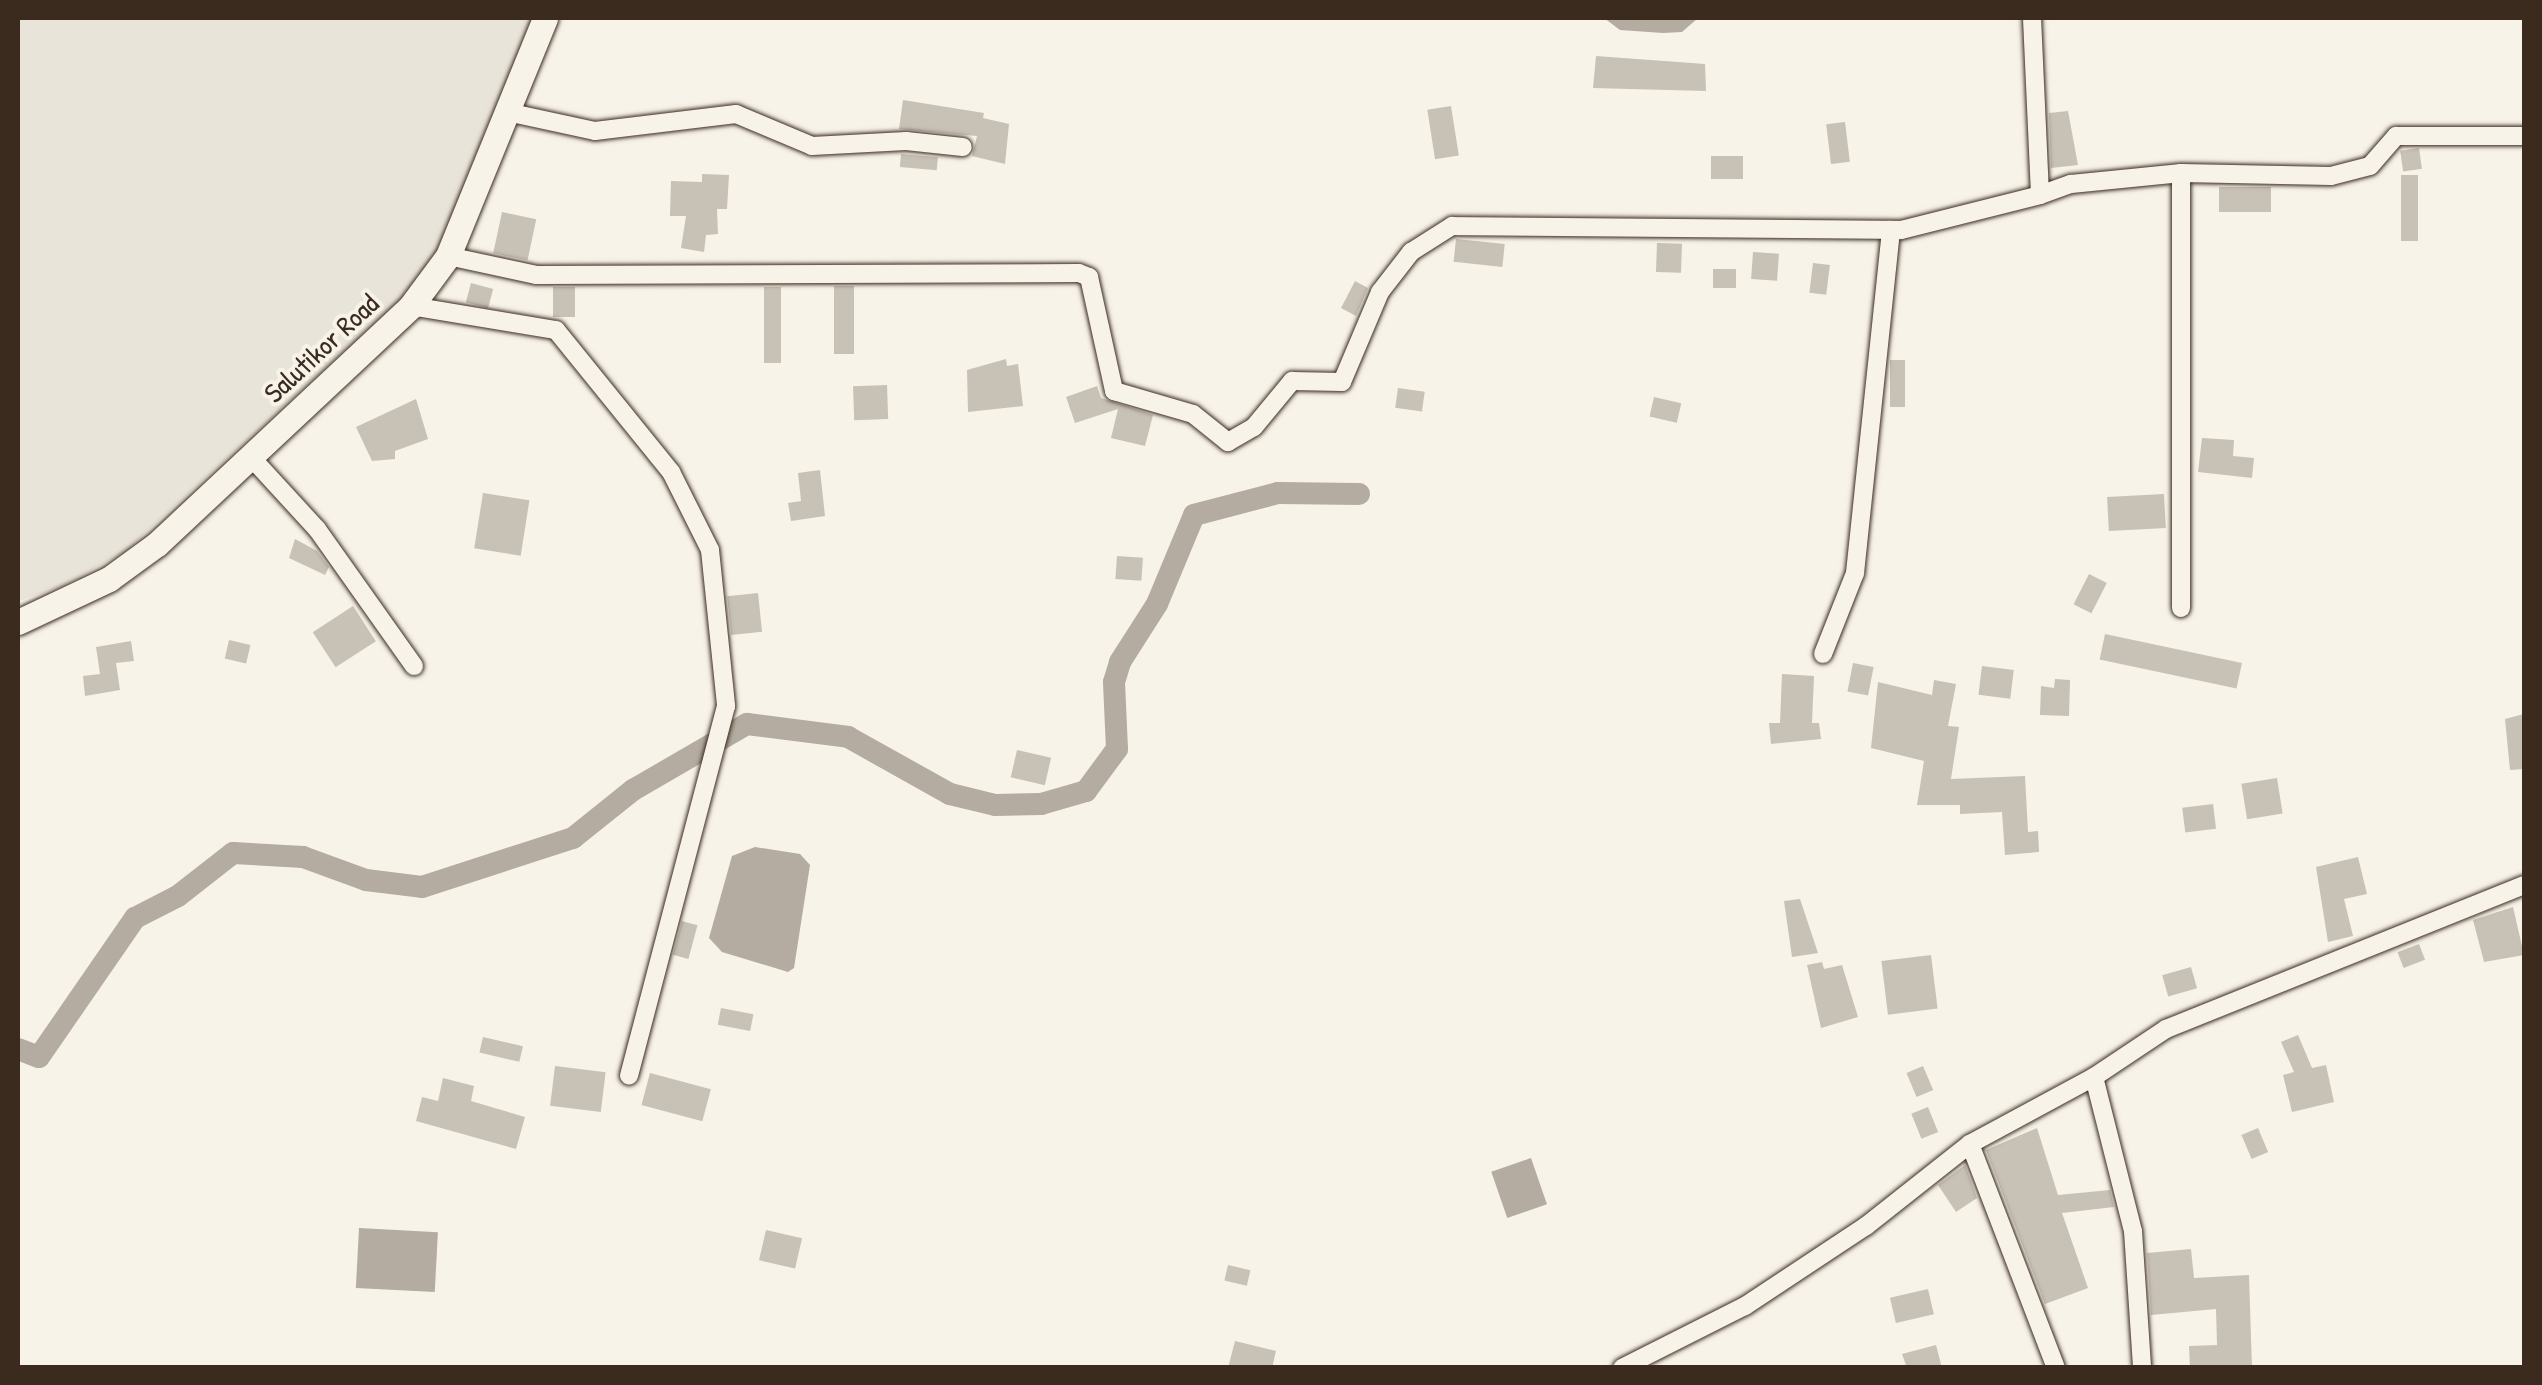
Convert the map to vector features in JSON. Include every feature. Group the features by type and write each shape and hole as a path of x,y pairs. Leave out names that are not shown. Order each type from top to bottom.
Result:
{"main road":[{"name":"Salutikor Road","path":"18,622 109,580 412,306 448,256 544,18"}],"street":[{"path":"2032,18 2040,196"},
{"path":"507,112 594,130 736,114 812,146 906,142 963,147"},
{"path":"448,256 537,275 1079,273 1089,277 1114,392 1193,414 1228,442 1254,427 1292,381 1342,382 1380,292 1411,252 1452,226 1891,230 2040,196 2071,184 2182,173 2331,176 2370,166 2396,136 2524,136"},
{"path":"2181,608 2182,173"},
{"path":"1823,654 1855,573 1891,230"},
{"path":"412,306 556,330 671,472 710,550 726,706 629,1075"},
{"path":"250,456 317,530 414,666"},
{"path":"1622,1368 1746,1306 1866,1226 1970,1144 2094,1077 2166,1029 2524,885"},
{"path":"2094,1077 2133,1231 2142,1364 2122,1368"},
{"path":"1970,1144 2056,1368"}],"shaded area":[{"path":"18,18 538,18 442,251 406,295 124,552 61,587 18,601"},
{"path":"1604,18 1698,18 1682,32 1663,33 1620,30"},
{"path":"755,847 800,854 810,865 794,968 788,972 722,952 709,938 732,856"},
{"path":"1531,1158 1547,1204 1507,1218 1491,1172"},
{"path":"359,1228 438,1232 435,1292 356,1288"}],"building":[{"path":"1596,56 1705,64 1706,91 1593,88"},
{"path":"903,100 984,113 983,118 1009,124 1005,164 972,156 977,136 899,129"},
{"path":"1451,106 1459,155 1435,159 1427,110"},
{"path":"2068,111 2078,165 2051,168 2049,113"},
{"path":"1845,122 1850,162 1831,164 1826,124"},
{"path":"2419,148 2422,169 2403,171 2400,151"},
{"path":"901,154 938,157 937,170 900,167"},
{"path":"1711,156 1743,156 1743,179 1711,179"},
{"path":"702,174 729,175 727,209 717,209 718,234 706,235 704,252 681,248 686,216 670,216 671,181 702,182"},
{"path":"2401,175 2418,175 2418,241 2401,241"},
{"path":"2219,187 2271,187 2271,212 2219,212"},
{"path":"502,212 536,219 528,260 493,253"},
{"path":"1456,239 1505,244 1502,267 1454,262"},
{"path":"1657,243 1682,244 1681,273 1656,272"},
{"path":"1753,252 1779,254 1777,281 1751,279"},
{"path":"1813,263 1830,265 1826,295 1809,293"},
{"path":"1713,269 1736,269 1736,288 1713,288"},
{"path":"1355,281 1368,288 1356,316 1341,308"},
{"path":"471,283 493,289 488,308 466,302"},
{"path":"834,286 854,286 854,354 834,354"},
{"path":"553,287 575,287 575,317 553,317"},
{"path":"764,287 781,287 781,363 764,363"},
{"path":"1006,359 1007,366 1018,364 1023,406 968,412 967,370"},
{"path":"1890,360 1905,360 1905,407 1890,407"},
{"path":"887,385 888,419 854,420 853,386"},
{"path":"1097,386 1101,398 1153,415 1145,446 1111,438 1118,409 1075,423 1066,397"},
{"path":"1398,388 1425,392 1422,412 1395,408"},
{"path":"1654,397 1681,403 1677,423 1650,416"},
{"path":"416,399 428,439 395,451 395,459 372,461 356,427"},
{"path":"2202,438 2234,440 2233,456 2254,458 2252,478 2198,472"},
{"path":"820,470 825,516 791,521 788,503 801,501 798,473"},
{"path":"483,493 529,500 521,556 474,548"},
{"path":"2164,494 2166,528 2109,531 2107,497"},
{"path":"295,539 317,551 329,567 325,575 289,558"},
{"path":"1117,556 1143,558 1141,581 1115,579"},
{"path":"2089,574 2107,583 2091,613 2074,604"},
{"path":"758,593 762,632 731,635 727,596"},
{"path":"353,606 376,641 336,667 313,632"},
{"path":"2105,634 2242,663 2237,689 2100,659"},
{"path":"229,640 250,645 246,663 225,659"},
{"path":"131,641 134,661 116,663 120,690 85,696 83,676 100,674 96,647"},
{"path":"1853,663 1874,667 1868,695 1847,691"},
{"path":"1982,666 2014,670 2010,699 1978,695"},
{"path":"1782,674 1814,676 1812,723 1819,723 1821,739 1771,744 1769,723 1780,723"},
{"path":"2055,679 2070,680 2069,716 2040,715 2041,686 2054,688"},
{"path":"1934,680 1956,684 1948,726 1959,727 1951,779 2025,776 2028,832 2038,831 2039,852 2005,855 2002,812 1960,814 1960,805 1917,805 1924,761 1871,748 1878,682 1932,695"},
{"path":"2524,714 2524,769 2510,770 2505,719"},
{"path":"1017,750 1051,758 1045,785 1011,777"},
{"path":"2277,778 2283,814 2247,819 2241,784"},
{"path":"2213,804 2216,829 2185,833 2182,808"},
{"path":"2358,857 2367,894 2344,899 2353,936 2328,942 2316,867"},
{"path":"1800,899 1818,953 1792,957 1784,901"},
{"path":"2513,907 2524,955 2484,962 2473,920"},
{"path":"682,921 697,925 688,959 673,955"},
{"path":"2419,944 2425,960 2404,968 2398,952"},
{"path":"1931,955 1938,1009 1888,1015 1881,961"},
{"path":"1822,962 1824,969 1842,965 1858,1017 1821,1028 1807,965"},
{"path":"2191,967 2197,988 2168,996 2162,975"},
{"path":"721,1008 753,1014 750,1031 718,1025"},
{"path":"2298,1035 2312,1068 2326,1065 2334,1102 2292,1112 2283,1075 2294,1072 2281,1042"},
{"path":"483,1037 523,1046 519,1062 479,1053"},
{"path":"555,1066 606,1072 601,1112 550,1106"},
{"path":"1923,1066 1933,1090 1917,1097 1906,1073"},
{"path":"650,1073 711,1089 702,1121 641,1105"},
{"path":"443,1078 474,1086 471,1101 525,1117 516,1149 416,1121 422,1097 438,1101"},
{"path":"1928,1107 1938,1132 1921,1139 1911,1114"},
{"path":"2037,1128 2058,1195 2110,1190 2114,1207 2062,1213 2088,1288 2045,1304 1986,1150"},
{"path":"2258,1128 2268,1152 2252,1159 2241,1135"},
{"path":"1965,1165 1977,1198 1956,1212 1938,1185"},
{"path":"766,1230 802,1238 795,1269 759,1260"},
{"path":"2191,1249 2194,1278 2249,1275 2252,1368 2190,1368 2189,1346 2217,1345 2216,1309 2151,1315 2147,1253"},
{"path":"1228,1265 1250,1270 1247,1286 1224,1281"},
{"path":"1928,1289 1934,1314 1896,1323 1890,1298"},
{"path":"1235,1341 1276,1351 1272,1368 1228,1368"},
{"path":"1936,1345 1942,1368 1907,1368 1902,1354"}],"waterway":[{"path":"18,1049 39,1057 135,918 178,896 233,853 303,857 366,880 422,887 573,838 633,790 747,724 848,737 950,794 995,805 1041,804 1086,791 1117,749 1114,682 1120,662 1157,604 1194,515 1278,493 1359,494"}]}
